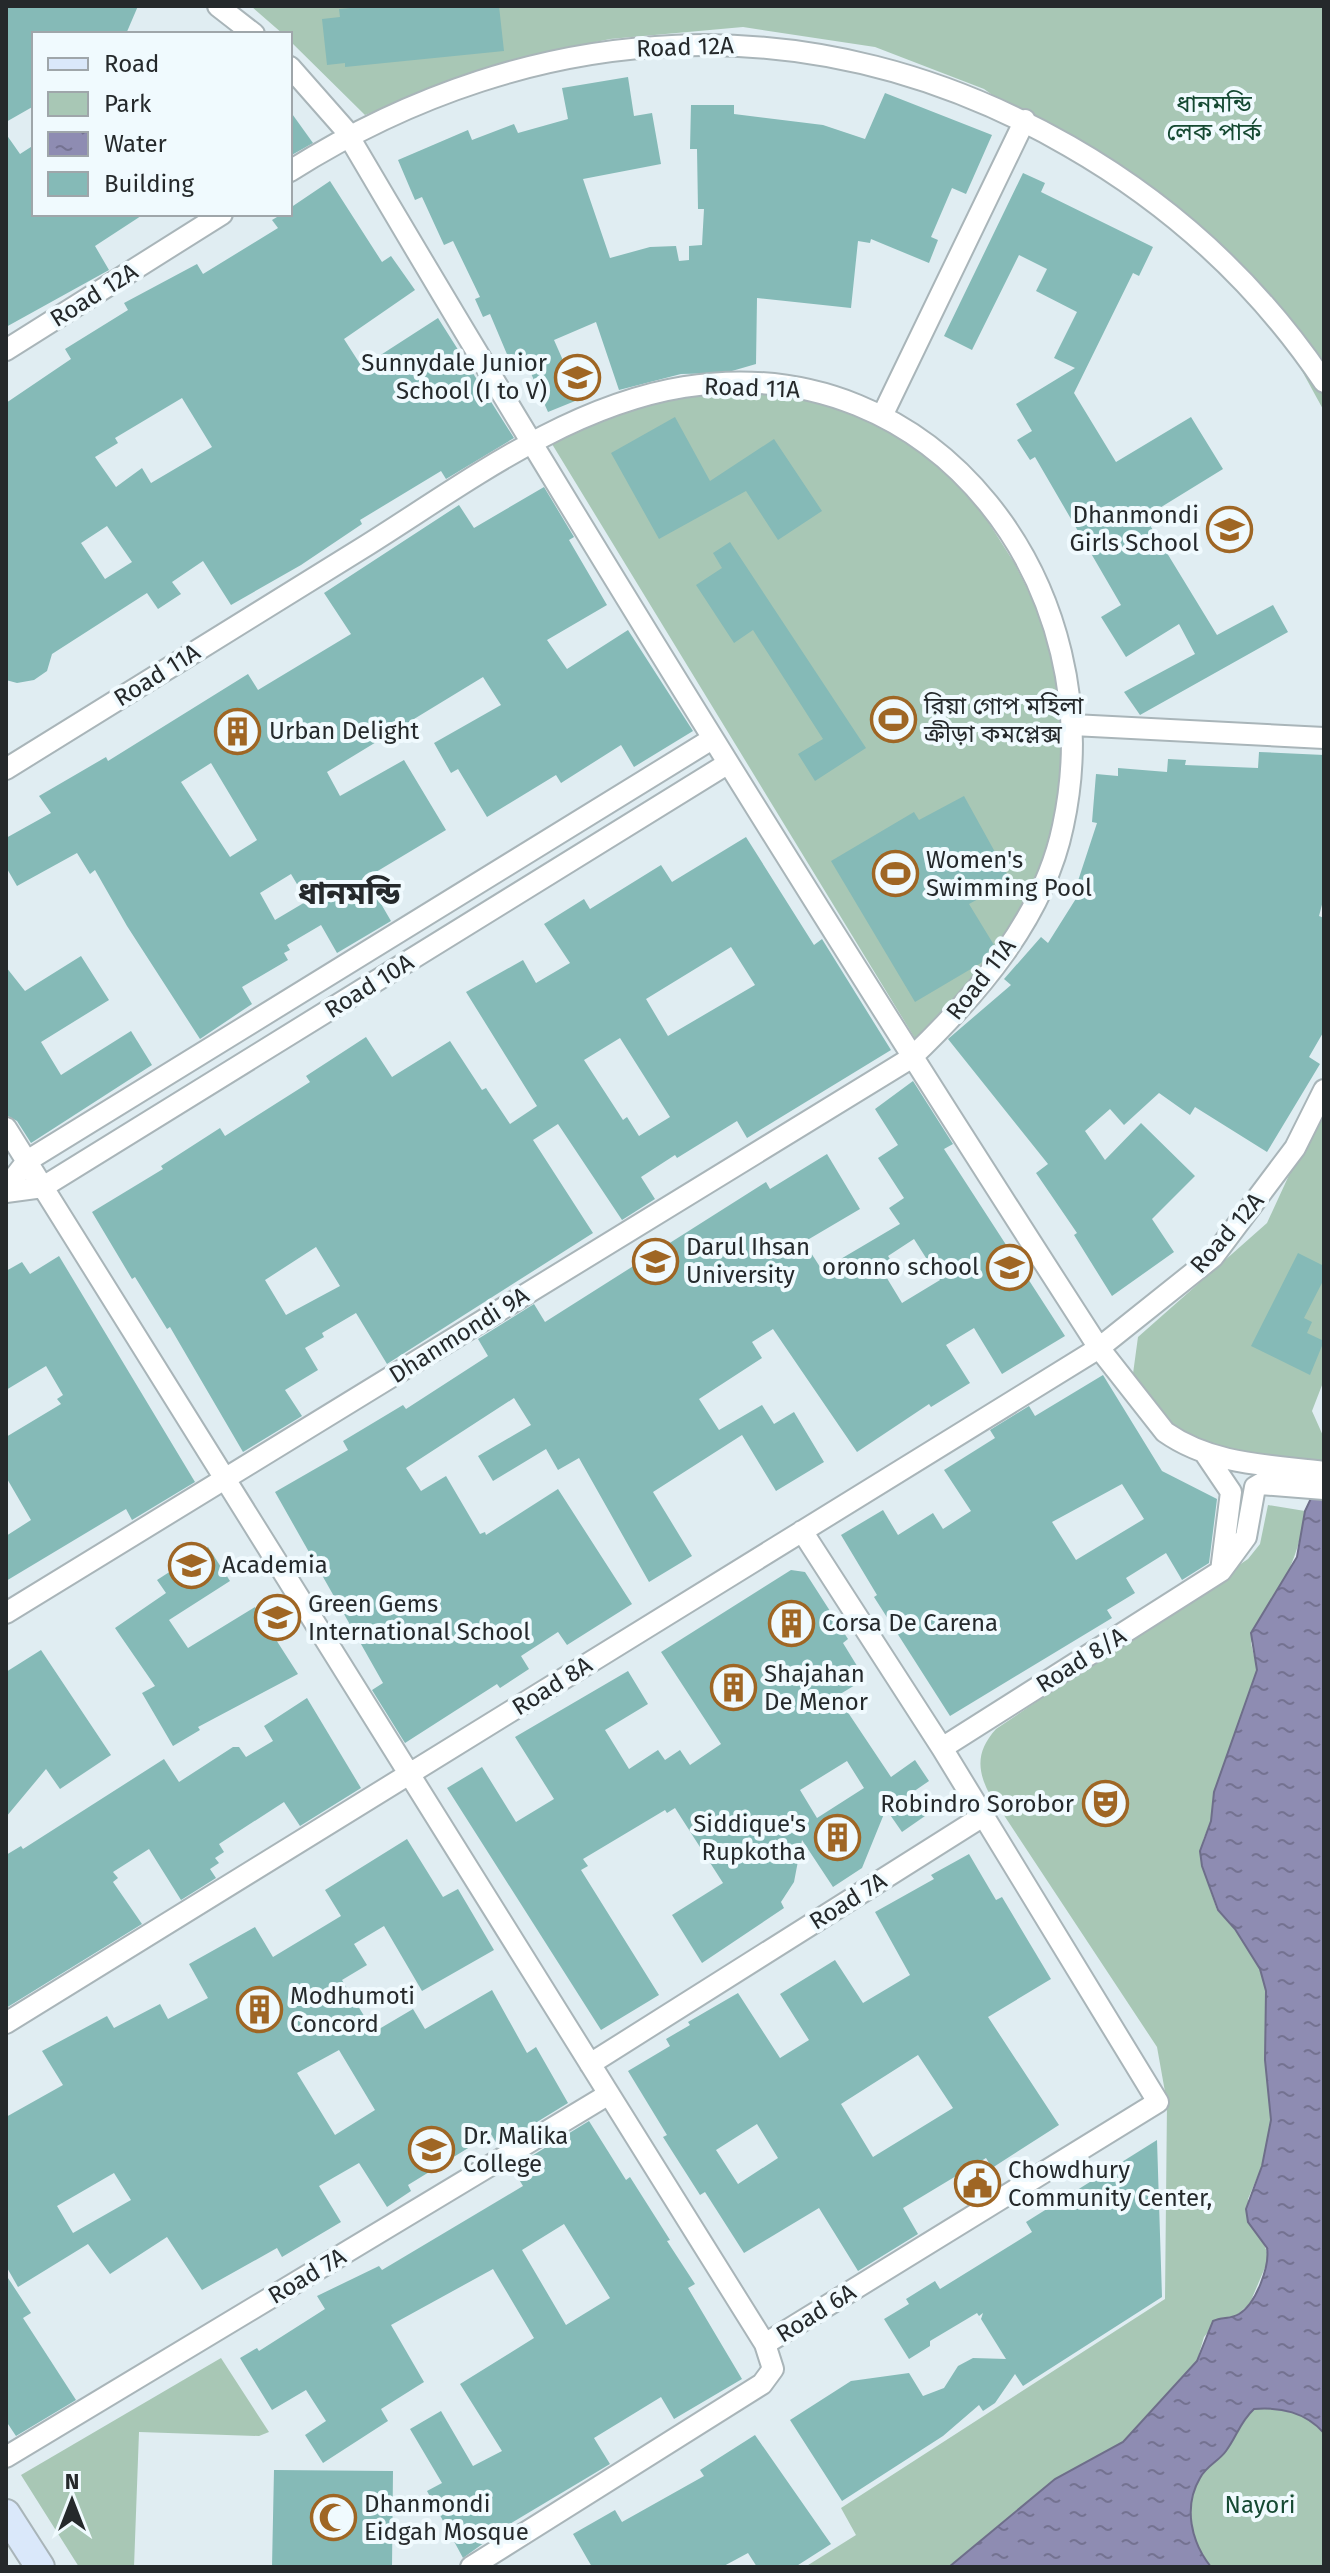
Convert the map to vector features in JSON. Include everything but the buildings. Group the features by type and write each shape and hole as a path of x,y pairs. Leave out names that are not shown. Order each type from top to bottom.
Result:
{"main road":[{"path":"6,2514 40,2567"}],"street":[{"path":"218,6 251,32"},
{"name":"Road 12A","path":"292,170 348,134 432,99 547,62 621,50 688,44 772,46 876,64 1025,120 1130,184 1204,243 1283,325 1324,382"},
{"path":"292,69 348,134 529,444 911,1058 1099,1348 1165,1432 1206,1455 1260,1474 1324,1489"},
{"path":"883,414 1025,120"},
{"name":"Road 12A","path":"6,350 219,216"},
{"name":"Road 11A","path":"6,769 529,444 640,397 683,387 726,383 794,385 843,398 883,414 937,451 971,481 1026,562 1060,644 1073,725 1073,760 1063,829 1030,912 996,965 952,1019 911,1058"},
{"path":"1073,725 1324,738"},
{"name":"Road 10A","path":"6,1190 27,1161 712,739"},
{"name":"Road 10A","path":"6,1190 43,1187 727,764"},
{"name":"Dhanmondi 9A","path":"6,1613 911,1058"},
{"name":"Road 12A","path":"1099,1348 1213,1257 1295,1148 1324,1090"},
{"path":"6,1128 765,2344"},
{"name":"Road 8A","path":"6,2023 1099,1348"},
{"path":"1206,1455 1223,1475 1231,1492 1221,1571"},
{"path":"1260,1474 1324,1472"},
{"name":"Road 8/A","path":"942,1748 1221,1571 1246,1537 1252,1492 1260,1474"},
{"path":"802,1531 983,1816"},
{"name":"Road 7A","path":"590,2064 983,1816"},
{"name":"Road 6A","path":"471,2567 762,2384 773,2369 765,2344 1158,2102 983,1816"},
{"name":"Road 7A","path":"6,2457 609,2094"}],"green space":[{"name":"ধানমন্ডি লেক পার্ক","path":"251,6 1324,6 1324,411 1252,280 984,89 875,47 743,27 610,39 520,58 365,115 292,43 292,32 281,32"},
{"name":"রিয়া গোপ মহিলা ক্রীড়া কমপ্লেক্স","path":"781,393 813,399 889,427 966,487 1015,564 1038,610 1065,696 1061,791 1047,860 1015,927 919,1045 552,444 593,423 677,396"},
{"path":"1324,1099 1324,1380 1312,1411 1324,1438 1324,1469 1223,1454 1159,1417 1132,1381 1138,1337 1267,1223"},
{"path":"1268,1505 1305,1511 1302,1529 1285,1579 1251,1643 1257,1669 1214,1792 1211,1821 1203,1840 1202,1866 1217,1910 1235,1929 1260,1969 1266,1991 1265,2060 1271,2120 1262,2166 1248,2199 1269,2258 1250,2303 1236,2316 1220,2318 1204,2337 1197,2361 1123,2442 1055,2479 949,2567 805,2567 856,2535 841,2508 1165,2299 1167,2103 1157,2047 988,1791 981,1758 985,1744 996,1729 1248,1559 1260,1544"},
{"path":"221,2358 269,2432 259,2436 139,2432 134,2567 79,2567 21,2475"},
{"name":"Nayori","path":"1272,2408 1305,2416 1324,2433 1324,2567 1211,2567 1194,2536 1191,2512 1195,2489 1203,2474 1226,2451 1249,2414 1254,2409"}],"water":[{"path":"1324,1471 1324,2433 1309,2420 1292,2412 1254,2409 1249,2414 1226,2451 1203,2474 1192,2501 1194,2536 1211,2567 949,2567 1055,2479 1123,2442 1197,2361 1213,2321 1236,2316 1245,2309 1264,2274 1267,2248 1248,2222 1246,2209 1262,2166 1271,2120 1265,2060 1266,1991 1260,1969 1235,1929 1218,1910 1202,1866 1200,1851 1211,1821 1214,1792 1257,1670 1251,1633 1297,1557 1305,1511"}],"place":[{"name":"Sunnydale Junior School (I to V)","path":"578,377"},
{"name":"Dhanmondi Girls School","path":"1230,529"},
{"name":"রিয়া গোপ মহিলা ক্রীড়া কমপ্লেক্স","path":"893,720"},
{"name":"Urban Delight","path":"238,731"},
{"name":"Women's Swimming Pool","path":"895,874"},
{"name":"Darul Ihsan University","path":"655,1261"},
{"name":"oronno school","path":"1010,1267"},
{"name":"Academia","path":"191,1565"},
{"name":"Green Gems International School","path":"277,1618"},
{"name":"Corsa De Carena","path":"791,1623"},
{"name":"Shajahan De Menor","path":"733,1688"},
{"name":"Robindro Sorobor","path":"1105,1804"},
{"name":"Siddique's Rupkotha","path":"837,1838"},
{"name":"Modhumoti Concord","path":"259,2010"},
{"name":"Dr. Malika College","path":"432,2150"},
{"name":"Chowdhury Community Center,","path":"977,2184"},
{"name":"Dhanmondi Eidgah Mosque","path":"333,2518"}],"district":[{"name":"ধানমন্ডি","path":"349,893"}]}
